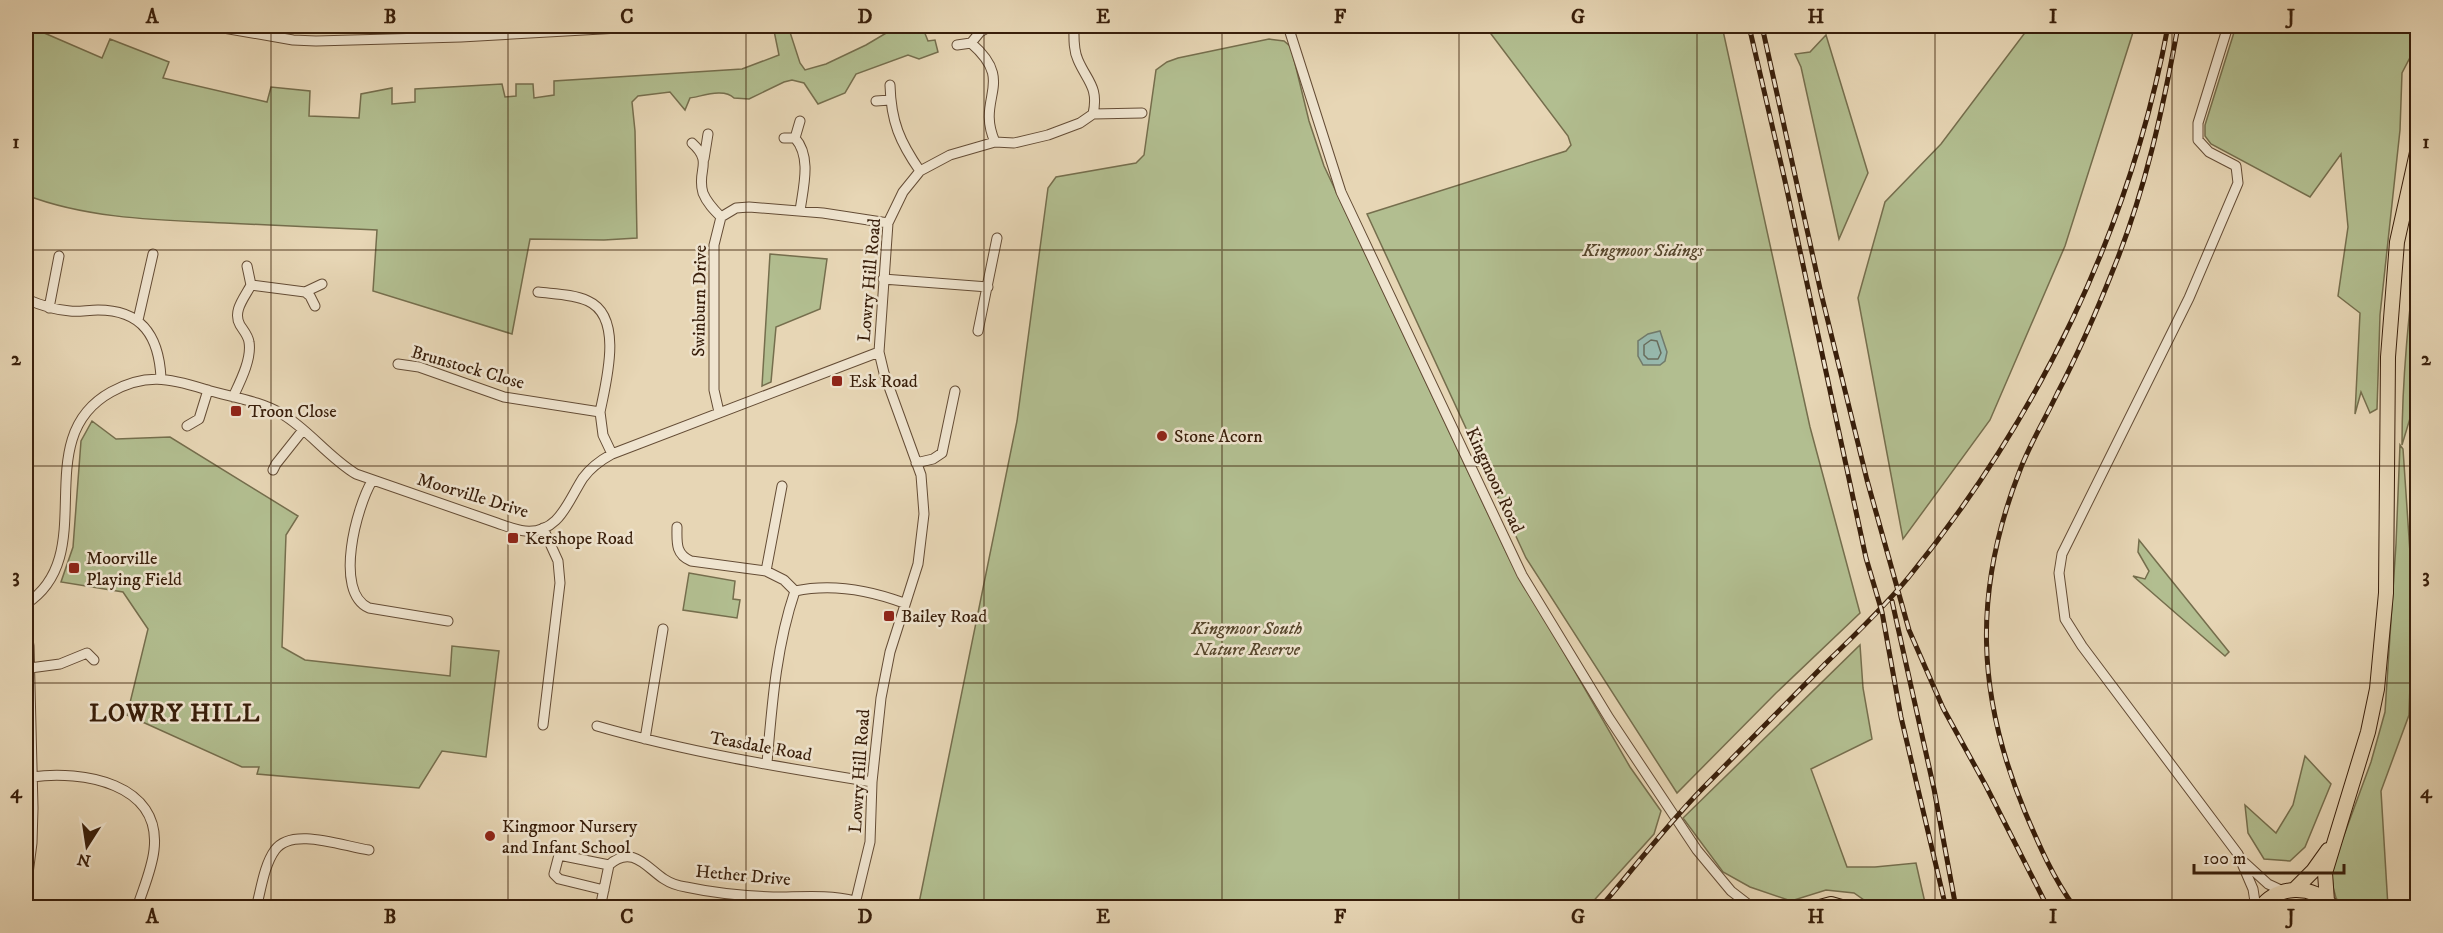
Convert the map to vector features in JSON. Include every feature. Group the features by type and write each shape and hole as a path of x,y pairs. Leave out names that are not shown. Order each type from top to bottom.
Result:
{"highway":[{"path":"2330,904 2325,873 2362,755 2377,689 2386,593 2388,357 2397,242 2418,148"},
{"path":"2258,908 2268,899 2289,890 2313,871 2333,843"},
{"path":"2289,890 2317,894 2330,904"},
{"path":"1816,908 1831,904 1845,908"}],"street":[{"path":"212,26 293,40 346,41 461,38 654,26"},
{"path":"957,45 971,43 980,32 991,26"},
{"path":"1074,26 1075,51 1091,80 1096,100 1093,114"},
{"name":"Kingmoor Road","path":"1288,26 1341,192 1522,575 1609,718 1697,850 1731,891 1754,907"},
{"path":"2228,26 2198,123 2198,140 2209,152 2236,166 2238,183 2189,298 2062,554 2059,573 2065,619 2243,862 2258,908"},
{"path":"971,43 984,55 993,71 994,87 988,112 995,142"},
{"path":"890,85 890,100 903,147 920,171"},
{"path":"876,100 890,100"},
{"name":"Lowry Hill Road","path":"855,904 870,842 872,782 881,698 890,652 918,564 924,514 921,475 884,373 879,352 888,223 903,192 920,171 950,155 995,142 1014,143 1048,135 1080,123 1093,114 1142,113"},
{"path":"795,138 800,121"},
{"path":"708,134 701,182 707,201 721,217 736,208 749,207 800,211 888,223"},
{"path":"784,138 795,138"},
{"path":"795,138 800,144 804,159 800,211"},
{"path":"692,142 704,159"},
{"name":"Swinburn Drive","path":"719,412 714,390 714,245 721,217"},
{"path":"978,332 997,238"},
{"path":"138,320 153,254"},
{"path":"49,308 59,256"},
{"path":"233,397 249,353 249,343 238,321 243,298 251,285 247,266"},
{"path":"884,279 988,287"},
{"path":"251,285 305,292 322,284"},
{"path":"305,292 315,306"},
{"path":"538,292 586,299 604,315 610,348 600,412 603,435 612,454"},
{"path":"26,299 49,308 72,311 112,311 138,320 155,342 161,378"},
{"path":"719,412 879,352"},
{"name":"Brunstock Close","path":"398,364 419,367 504,397 600,412"},
{"name":"Moorville Drive","path":"26,604 49,583 58,566 64,526 70,444 78,425 105,395 133,382 161,378 233,397 281,413 303,430 338,464 372,481 518,530 533,531 543,528 561,516 588,472 612,454 719,412"},
{"path":"187,426 199,419 208,390"},
{"path":"916,463 933,459 942,453 955,391"},
{"path":"273,470 303,430"},
{"path":"372,481 360,507 352,535 352,579 356,596 360,603 369,608 448,621"},
{"path":"766,571 782,486"},
{"path":"677,527 678,551 682,557 691,561 766,571 784,580 795,591"},
{"path":"543,528 558,561 560,584 543,725"},
{"path":"795,591 811,587 861,590 904,603"},
{"path":"767,763 774,678 782,633 795,591"},
{"path":"26,627 30,668 32,777 26,889"},
{"path":"645,739 663,629"},
{"path":"30,668 70,662 89,652"},
{"name":"Teasdale Road","path":"597,726 740,761 767,763 872,782"},
{"path":"32,777 70,776 106,783 130,793 140,802 151,822 154,850 137,908"},
{"path":"256,908 269,861 275,849 284,842 302,838 369,850"},
{"path":"600,908 604,890 609,865 559,855 554,874 559,879 579,882 604,890"},
{"name":"Hether Drive","path":"609,865 622,858 635,857 665,880 683,887 756,896 826,896 855,904"},
{"path":"2243,862 2268,884 2289,890"}],"green space":[{"path":"26,26 36,26 35,29 102,58 110,39 169,62 163,78 267,102 271,87 310,91 309,116 359,118 361,94 392,88 392,104 415,102 415,89 502,84 505,97 516,96 516,84 533,84 534,98 554,95 554,81 742,69 779,55 773,26 788,26 800,63 805,70 826,64 866,45 898,26 922,26 928,41 935,40 938,52 919,59 908,55 856,74 845,93 818,104 804,83 792,80 749,99 734,98 719,93 690,98 685,110 670,92 638,96 632,102 635,131 637,238 530,239 512,334 373,291 377,230 124,217 74,209 26,195"},
{"name":"Kingmoor Sidings","path":"1485,26 1722,26 1810,427 1860,613 1776,693 1677,793 1526,558 1367,214 1566,151 1571,145 1568,136"},
{"path":"2030,26 2135,26 2065,246 1990,420 1903,539 1858,298 1885,202 1941,144"},
{"path":"2236,26 2417,26 2417,44 2402,73 2400,130 2380,315 2377,409 2370,413 2361,392 2355,414 2360,313 2338,296 2348,227 2341,154 2310,197 2211,144 2205,136 2205,125"},
{"path":"1826,35 1868,173 1839,239 1801,67 1795,54 1810,52"},
{"name":"Kingmoor South Nature Reserve","path":"1269,39 1284,41 1291,47 1309,121 1324,166 1507,554 1630,767 1661,811 1654,834 1588,907 918,908 1017,421 1048,188 1056,177 1136,163 1144,155 1156,70 1167,62"},
{"path":"2417,246 2417,395 2402,445 2406,345"},
{"path":"770,254 827,259 820,309 776,327 771,382 762,386"},
{"path":"92,421 116,439 170,437 298,516 286,535 282,647 305,660 450,676 452,646 499,651 486,757 442,751 419,788 257,774 259,767 242,767 127,715 148,629 123,592 61,582 73,547 81,441"},
{"path":"2400,445 2403,449 2413,597 2409,715 2381,791 2388,907 2342,907 2336,898 2332,875 2336,857 2371,762 2385,712"},
{"path":"2139,540 2229,652 2225,656 2133,576 2145,579 2149,571 2138,552"},
{"path":"689,573 735,581 733,599 740,600 737,618 683,610"},
{"path":"1860,645 1863,688 1872,739 1811,769 1847,867 1916,863 1926,907 1874,907 1854,893 1826,890 1791,901 1750,887 1723,872 1683,818"},
{"path":"2305,756 2331,784 2305,847 2290,861 2264,859 2248,833 2245,805 2276,833 2293,805"}],"water":[{"path":"1660,331 1667,352 1665,361 1660,365 1643,365 1638,356 1638,341 1648,334"}],"railway":[{"path":"1749,26 1785,181 1866,558 1882,612 1901,717 1946,908"},
{"path":"1762,26 1821,293 1867,480 1909,630 1943,708 1986,786 2048,908"},
{"path":"1600,908 1689,803 1868,622 1908,578 1955,517 1999,453 2038,387 2073,318 2104,248 2130,175 2151,101 2168,26"},
{"path":"2075,908 2053,873 2025,812 1997,726 1989,684 1986,642 1988,600 1994,557 2020,470 2086,333 2135,211 2159,119 2178,26"},
{"path":"1892,601 1934,789 1956,908"}],"place":[{"name":"Esk Road","path":"837,381"},
{"name":"Troon Close","path":"236,411"},
{"name":"Stone Acorn","path":"1162,436"},
{"name":"Kershope Road","path":"513,538"},
{"name":"Moorville Playing Field","path":"74,568"},
{"name":"Bailey Road","path":"889,616"},
{"name":"Kingmoor Nursery and Infant School","path":"490,836"}],"district":[{"name":"LOWRY HILL","path":"175,713"}]}
